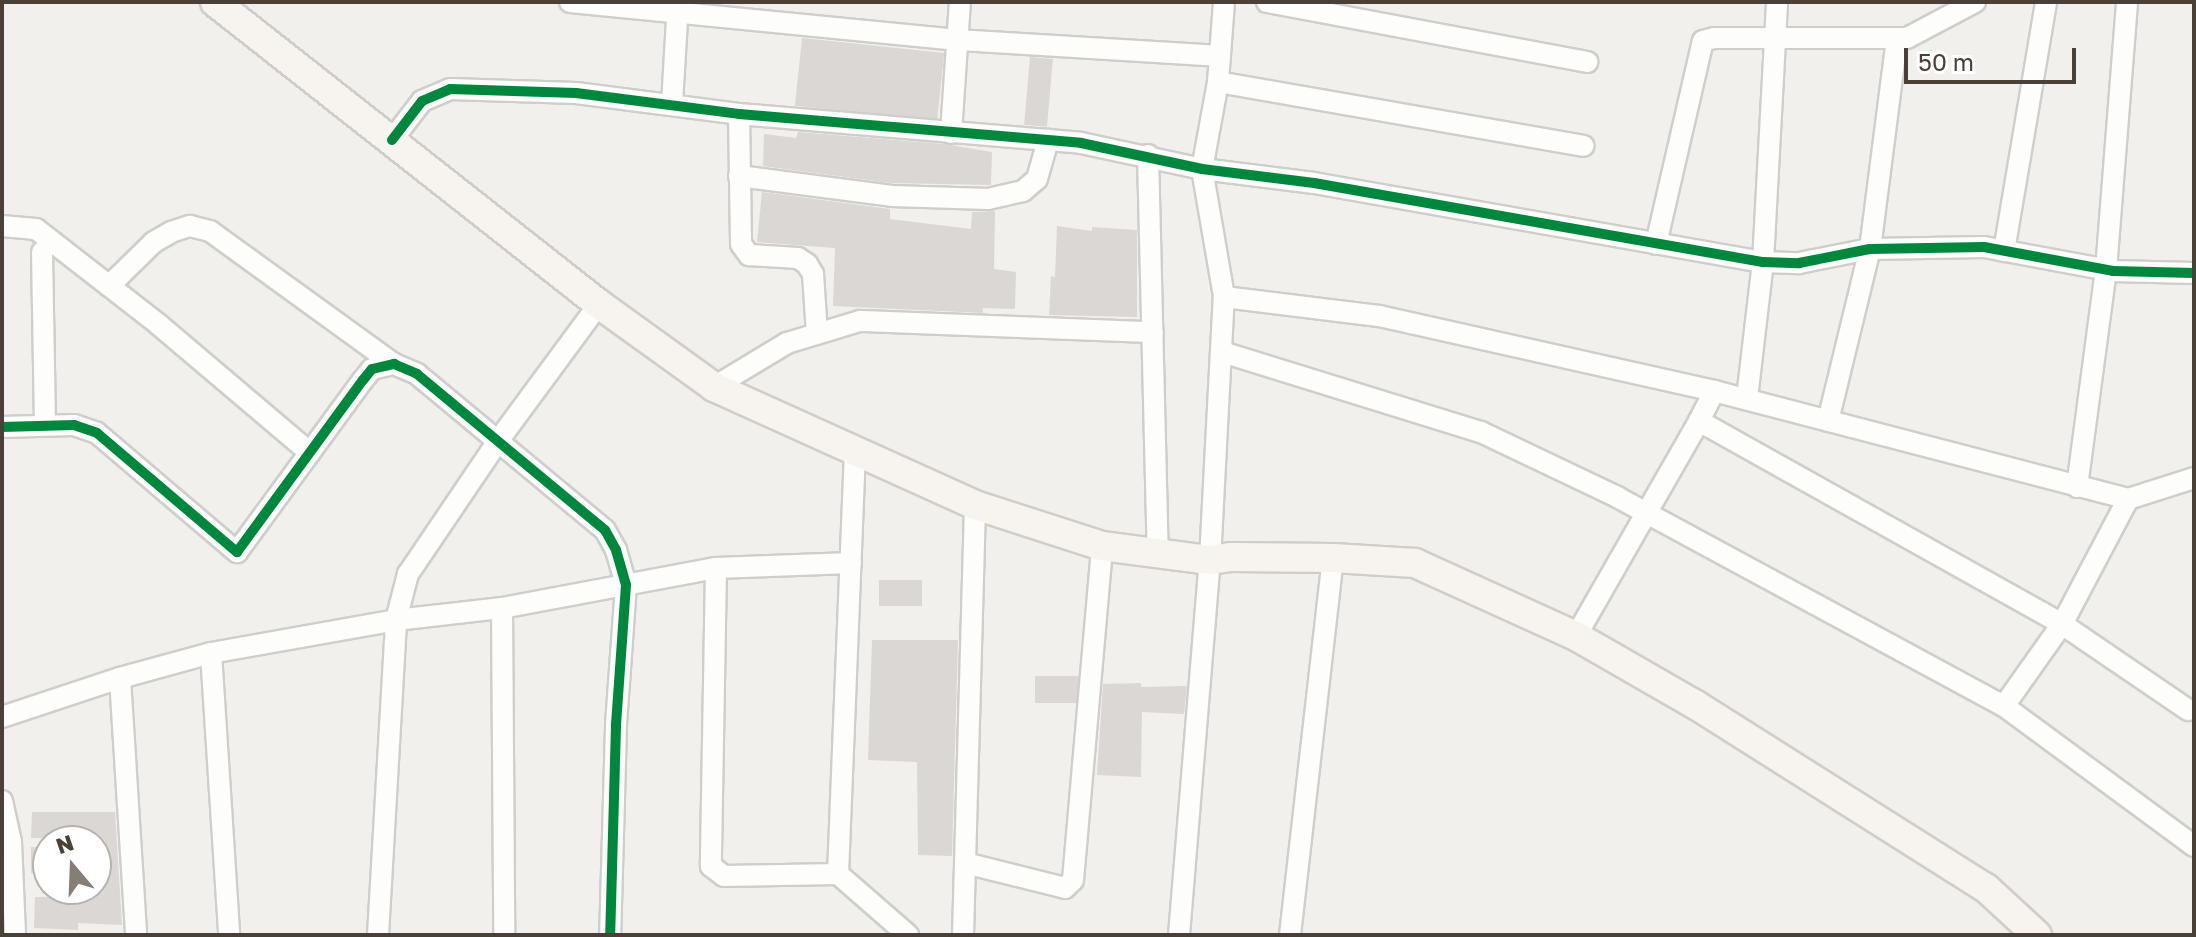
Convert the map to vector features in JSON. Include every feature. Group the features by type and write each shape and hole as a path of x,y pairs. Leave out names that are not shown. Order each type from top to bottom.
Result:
{"main road":[{"path":"231,8 599,304 714,387 975,505 1102,546 1210,560 1232,557 1333,558 1415,563 1576,636 1696,705 1986,888 2037,935"}],"street":[{"path":"570,2 678,7 958,40 1220,56"},
{"path":"951,133 960,2"},
{"path":"1179,935 1210,560 1222,352 1224,297 1202,169 1218,82 1224,2"},
{"path":"1267,2 1587,62"},
{"path":"1747,398 1763,262 1777,2"},
{"path":"1656,244 1703,41 1714,38 1897,39 1916,35 1975,2"},
{"path":"2004,251 2046,2"},
{"path":"2077,487 2106,270 2127,2"},
{"path":"672,104 678,7"},
{"path":"1828,421 1870,249 1897,39"},
{"path":"1218,82 1583,146"},
{"path":"392,140 422,101 450,89 576,93 739,114 1048,140 1148,155 1202,169 1314,183 1763,262 1799,263 1870,249 1984,247 2106,270 2194,273"},
{"path":"739,114 741,244 749,255 798,258 807,264 813,274 817,334"},
{"path":"739,176 892,196 988,199 1023,191 1037,179 1048,140"},
{"path":"1148,155 1158,552"},
{"path":"2,226 36,229 310,453"},
{"path":"109,286 154,242 171,232 190,226 210,231 394,364 417,374 605,530 616,550 626,585 616,726 610,935"},
{"path":"42,252 45,424"},
{"path":"1224,297 1379,316 1747,398 2128,499 2194,478"},
{"path":"378,935 396,620 408,574 498,441 599,304"},
{"path":"714,387 787,343 860,321 1153,332"},
{"path":"1222,352 1481,432 1647,513 2004,706 2194,846"},
{"path":"2,427 74,425 97,433 237,552 372,369 394,364"},
{"path":"1576,636 1714,391"},
{"path":"1699,421 2062,624 2192,711"},
{"path":"838,874 855,453"},
{"path":"2004,706 2062,624 2128,499"},
{"path":"963,935 975,505"},
{"path":"965,863 1065,888 1073,880 1102,546"},
{"path":"1290,935 1333,558"},
{"path":"2,717 120,678 211,653 396,620 502,608 716,568 851,563"},
{"path":"716,568 711,866 724,876 838,874 908,935"},
{"path":"502,608 504,935"},
{"path":"211,653 229,935"},
{"path":"120,678 136,935"},
{"path":"2,801 11,842 15,935"}],"building":[{"path":"802,38 944,53 937,121 795,106"},
{"path":"1030,57 1053,59 1047,127 1024,125"},
{"path":"798,132 944,144 992,152 991,185 890,183 763,166 764,134 796,138"},
{"path":"762,192 890,209 890,219 971,229 972,212 995,211 994,269 1016,272 1015,309 983,308 983,313 833,306 835,248 757,242"},
{"path":"1057,226 1092,231 1092,227 1137,230 1137,317 1049,315 1051,276 1055,277"},
{"path":"879,580 922,580 922,606 879,606"},
{"path":"872,640 958,640 952,856 918,855 917,762 868,760"},
{"path":"1035,676 1078,676 1078,703 1035,703"},
{"path":"1141,683 1141,687 1187,686 1184,714 1142,712 1141,777 1097,775 1103,684"},
{"path":"32,812 115,812 122,925 78,923 78,930 34,928 35,905 112,905 112,825 32,825 31,838"}],"cycle path":[{"path":"392,140 422,101 450,89 576,93 739,114 1081,143 1202,169 1314,183 1763,262 1799,263 1870,249 1984,247 2113,271 2194,273"},
{"path":"2,427 74,425 97,433 237,552 372,369 394,364 417,374 605,530 616,550 626,585 616,726 610,935"}]}
